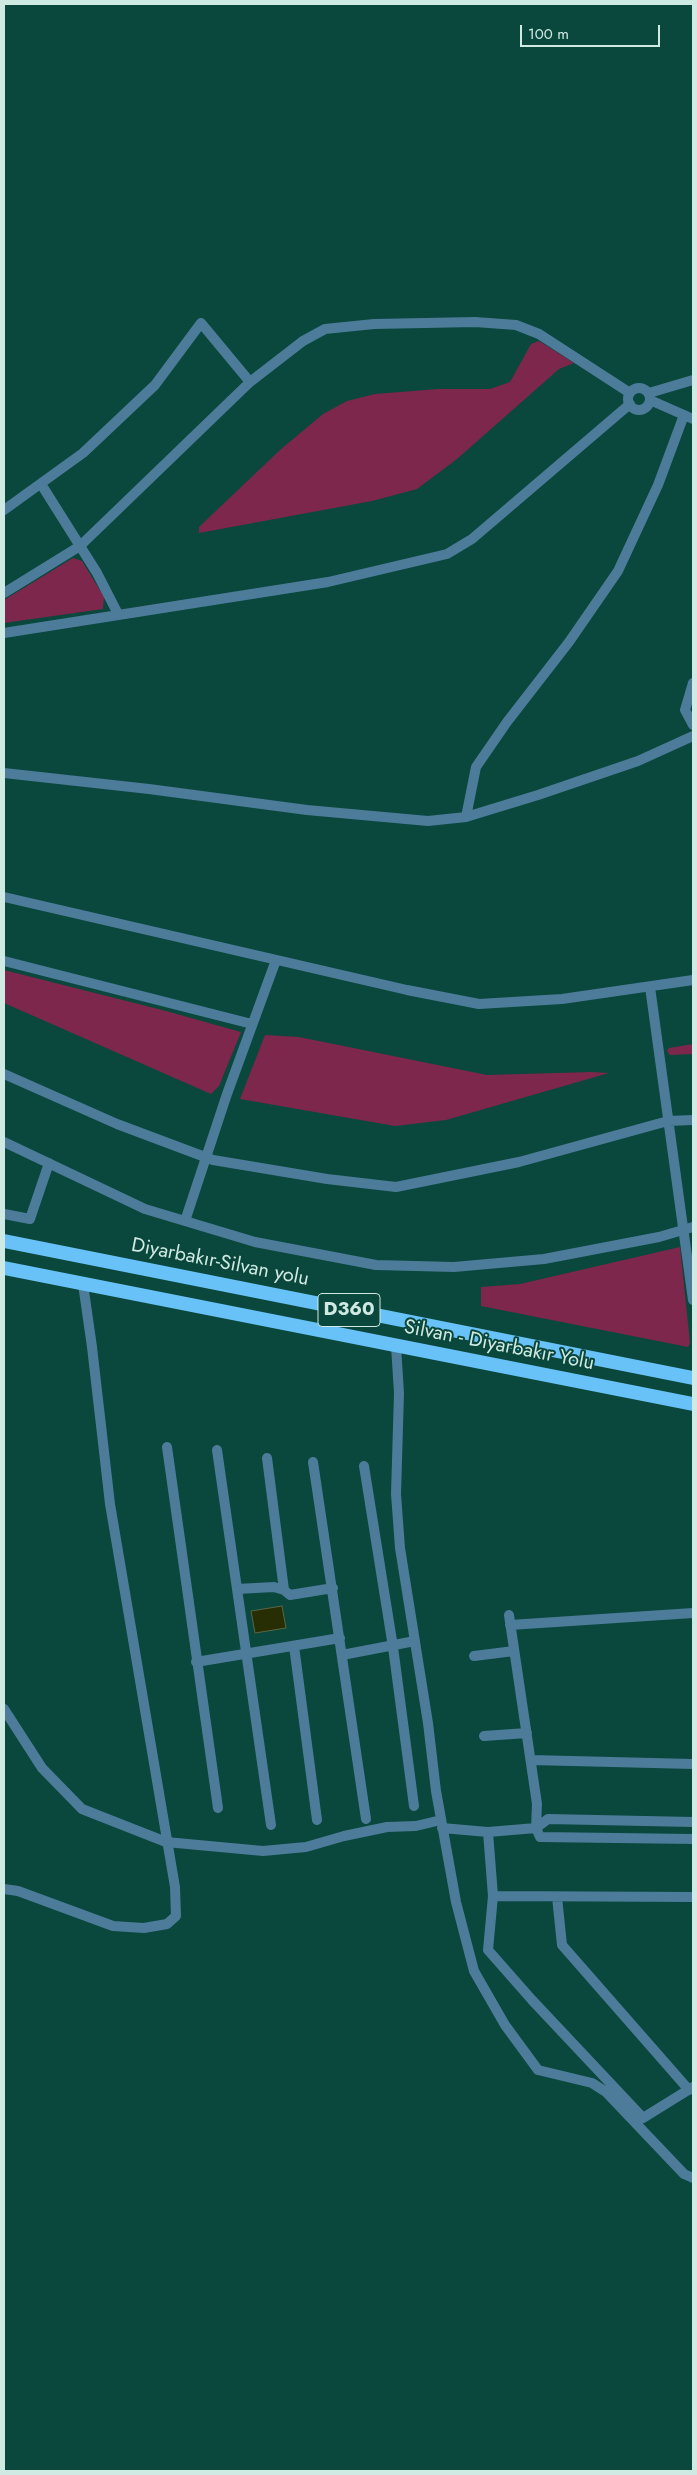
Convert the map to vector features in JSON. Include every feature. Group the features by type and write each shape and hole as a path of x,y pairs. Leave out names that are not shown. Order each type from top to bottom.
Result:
{"highway":[{"name":"Diyarbakır-Silvan yolu","path":"4,1241 693,1378"},
{"name":"Silvan - Diyarbakır Yolu","path":"4,1268 693,1404"}],"street":[{"path":"4,593 80,546 250,382 303,341 325,329 374,324 475,322 516,325 539,334 630,393"},
{"path":"4,510 83,453 155,384 201,323 250,382"},
{"path":"649,396 693,380"},
{"path":"466,817 476,767 618,571 689,417 649,396 639,388 630,393"},
{"path":"630,393 630,404 634,408 641,410 647,406 649,396"},
{"path":"4,633 328,582 447,554 472,539 630,404"},
{"path":"41,484 97,573 118,614"},
{"path":"693,683 685,710 693,724"},
{"path":"4,773 148,789 307,810 428,821 466,817 538,796 638,761 693,736"},
{"path":"4,897 276,960 479,1004 562,999 693,980"},
{"path":"185,1221 205,1157 276,960"},
{"path":"4,961 252,1024"},
{"path":"650,987 668,1121 688,1228 693,1300"},
{"path":"4,1074 117,1124 205,1157 327,1180 396,1187 519,1162 668,1121 693,1120"},
{"path":"4,1142 145,1209 255,1242 376,1266 435,1266 544,1259 659,1237 688,1228"},
{"path":"4,1214 30,1219 49,1163"},
{"path":"4,1889 26,1893 113,1926 144,1928 167,1924 176,1916 175,1887 110,1504 83,1284"},
{"path":"396,1346 399,1393 396,1494 400,1548 442,1824 456,1902 474,1970 505,2025 538,2070 592,2083 606,2092 684,2174 693,2178"},
{"path":"167,1447 218,1808"},
{"path":"217,1450 271,1824"},
{"path":"267,1458 284,1590"},
{"path":"313,1462 366,1819"},
{"path":"364,1466 393,1647 414,1806"},
{"path":"237,1589 274,1587 284,1590 290,1595 333,1588"},
{"path":"693,1613 510,1620 537,1804 536,1828 540,1837 693,1839"},
{"path":"196,1662 340,1638"},
{"path":"342,1655 393,1647 415,1641"},
{"path":"294,1646 317,1820"},
{"path":"474,1656 514,1651"},
{"path":"4,1709 42,1768 82,1809 166,1842 263,1851 306,1847 344,1836 387,1827 442,1824 488,1832 536,1828 548,1819 693,1822"},
{"path":"484,1736 527,1733"},
{"path":"531,1760 693,1764"},
{"path":"488,1832 493,1896 488,1950 532,2000 643,2118 691,2089 562,1945 557,1897"},
{"path":"493,1896 693,1896"}],"shaded area":[{"path":"539,341 574,363 559,369 457,459 417,489 372,501 199,533 199,527 280,450 323,414 347,401 375,394 438,389 490,389 510,382 531,344"},
{"path":"73,558 82,561 104,597 103,609 4,623 4,600"},
{"path":"4,970 241,1032 219,1086 211,1094 4,1003"},
{"path":"265,1035 299,1037 487,1075 609,1073 446,1120 395,1126 240,1099"},
{"path":"693,1044 693,1054 670,1055 667,1051 669,1048"},
{"path":"680,1247 690,1343 688,1347 481,1306 481,1287 520,1284"},
{"path":"282,1606 286,1628 255,1633 251,1611"}]}
